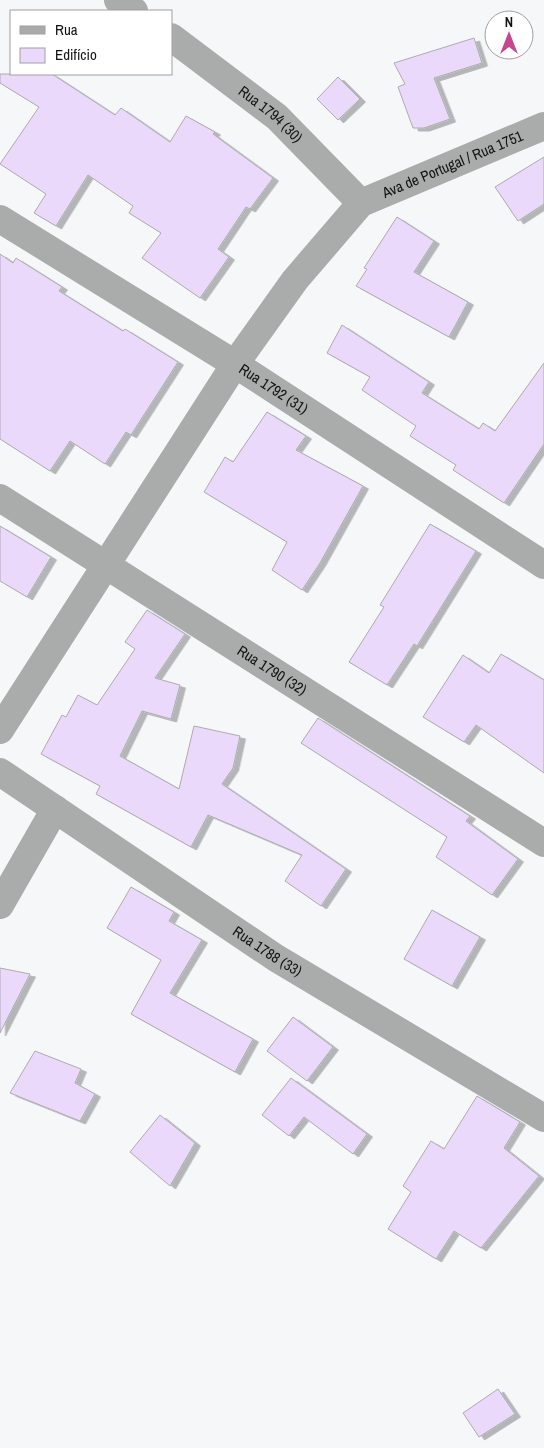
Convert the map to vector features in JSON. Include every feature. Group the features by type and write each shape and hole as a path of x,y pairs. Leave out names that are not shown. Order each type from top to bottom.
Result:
{"street":[{"path":"118,0 133,10"},
{"name":"Rua 1794 (30)","path":"172,38 277,117 360,203"},
{"name":"Ava de Portugal / Rua 1751","path":"360,203 544,126"},
{"path":"0,730 104,565 235,364 295,280 360,203"},
{"name":"Rua 1792 (31)","path":"0,219 235,364 544,565"},
{"name":"Rua 1790 (32)","path":"0,498 544,843"},
{"name":"Rua 1788 (33)","path":"0,772 276,958 544,1118"},
{"path":"0,905 55,809"}],"building":[{"path":"474,38 482,63 434,78 450,119 424,128 413,128 398,87 405,84 394,63"},
{"path":"0,74 54,75 115,115 121,108 170,142 186,116 215,132 213,134 273,178 250,209 246,207 218,249 229,257 200,298 142,258 161,233 129,213 133,206 88,175 56,226 34,213 46,194 0,164 39,107 0,83"},
{"path":"338,77 360,99 338,120 317,99"},
{"path":"544,157 544,204 518,221 495,187"},
{"path":"397,217 434,241 414,272 468,302 449,337 356,286 367,269 364,268"},
{"path":"0,254 13,263 16,258 62,287 59,291 123,331 125,329 178,362 131,435 126,432 105,464 70,441 50,471 0,439"},
{"path":"342,325 429,382 422,393 479,429 483,423 495,431 544,363 544,444 504,503 453,470 456,465 410,436 416,426 362,390 370,377 327,353"},
{"path":"267,412 306,436 296,450 363,486 320,563 302,590 272,570 287,542 204,492 225,457 233,462"},
{"path":"430,524 476,551 417,646 414,644 387,685 349,662 384,607 380,605"},
{"path":"0,526 51,557 27,597 0,581"},
{"path":"147,610 185,634 155,678 180,685 171,719 142,711 120,756 179,789 194,726 240,736 233,768 222,784 346,869 321,906 285,881 302,855 208,815 191,847 96,794 100,786 41,754 62,715 66,717 78,695 97,705 135,649 125,642"},
{"path":"501,654 544,680 544,773 476,725 464,742 423,717 463,655 489,673"},
{"path":"318,718 470,816 466,821 518,859 492,895 436,857 447,837 301,743"},
{"path":"131,887 174,912 169,921 202,940 170,993 253,1039 235,1072 131,1014 161,960 107,928"},
{"path":"432,910 480,937 452,986 404,959"},
{"path":"0,968 30,974 0,1033"},
{"path":"293,1017 333,1047 307,1081 267,1051"},
{"path":"35,1051 81,1069 75,1083 95,1094 80,1121 10,1093"},
{"path":"291,1078 367,1134 353,1154 304,1117 289,1136 262,1115"},
{"path":"477,1096 520,1122 504,1148 539,1176 481,1248 454,1231 436,1259 388,1229 411,1192 403,1186 431,1141 444,1149"},
{"path":"160,1115 195,1143 170,1186 130,1152"},
{"path":"498,1389 515,1414 479,1437 463,1413"}]}
